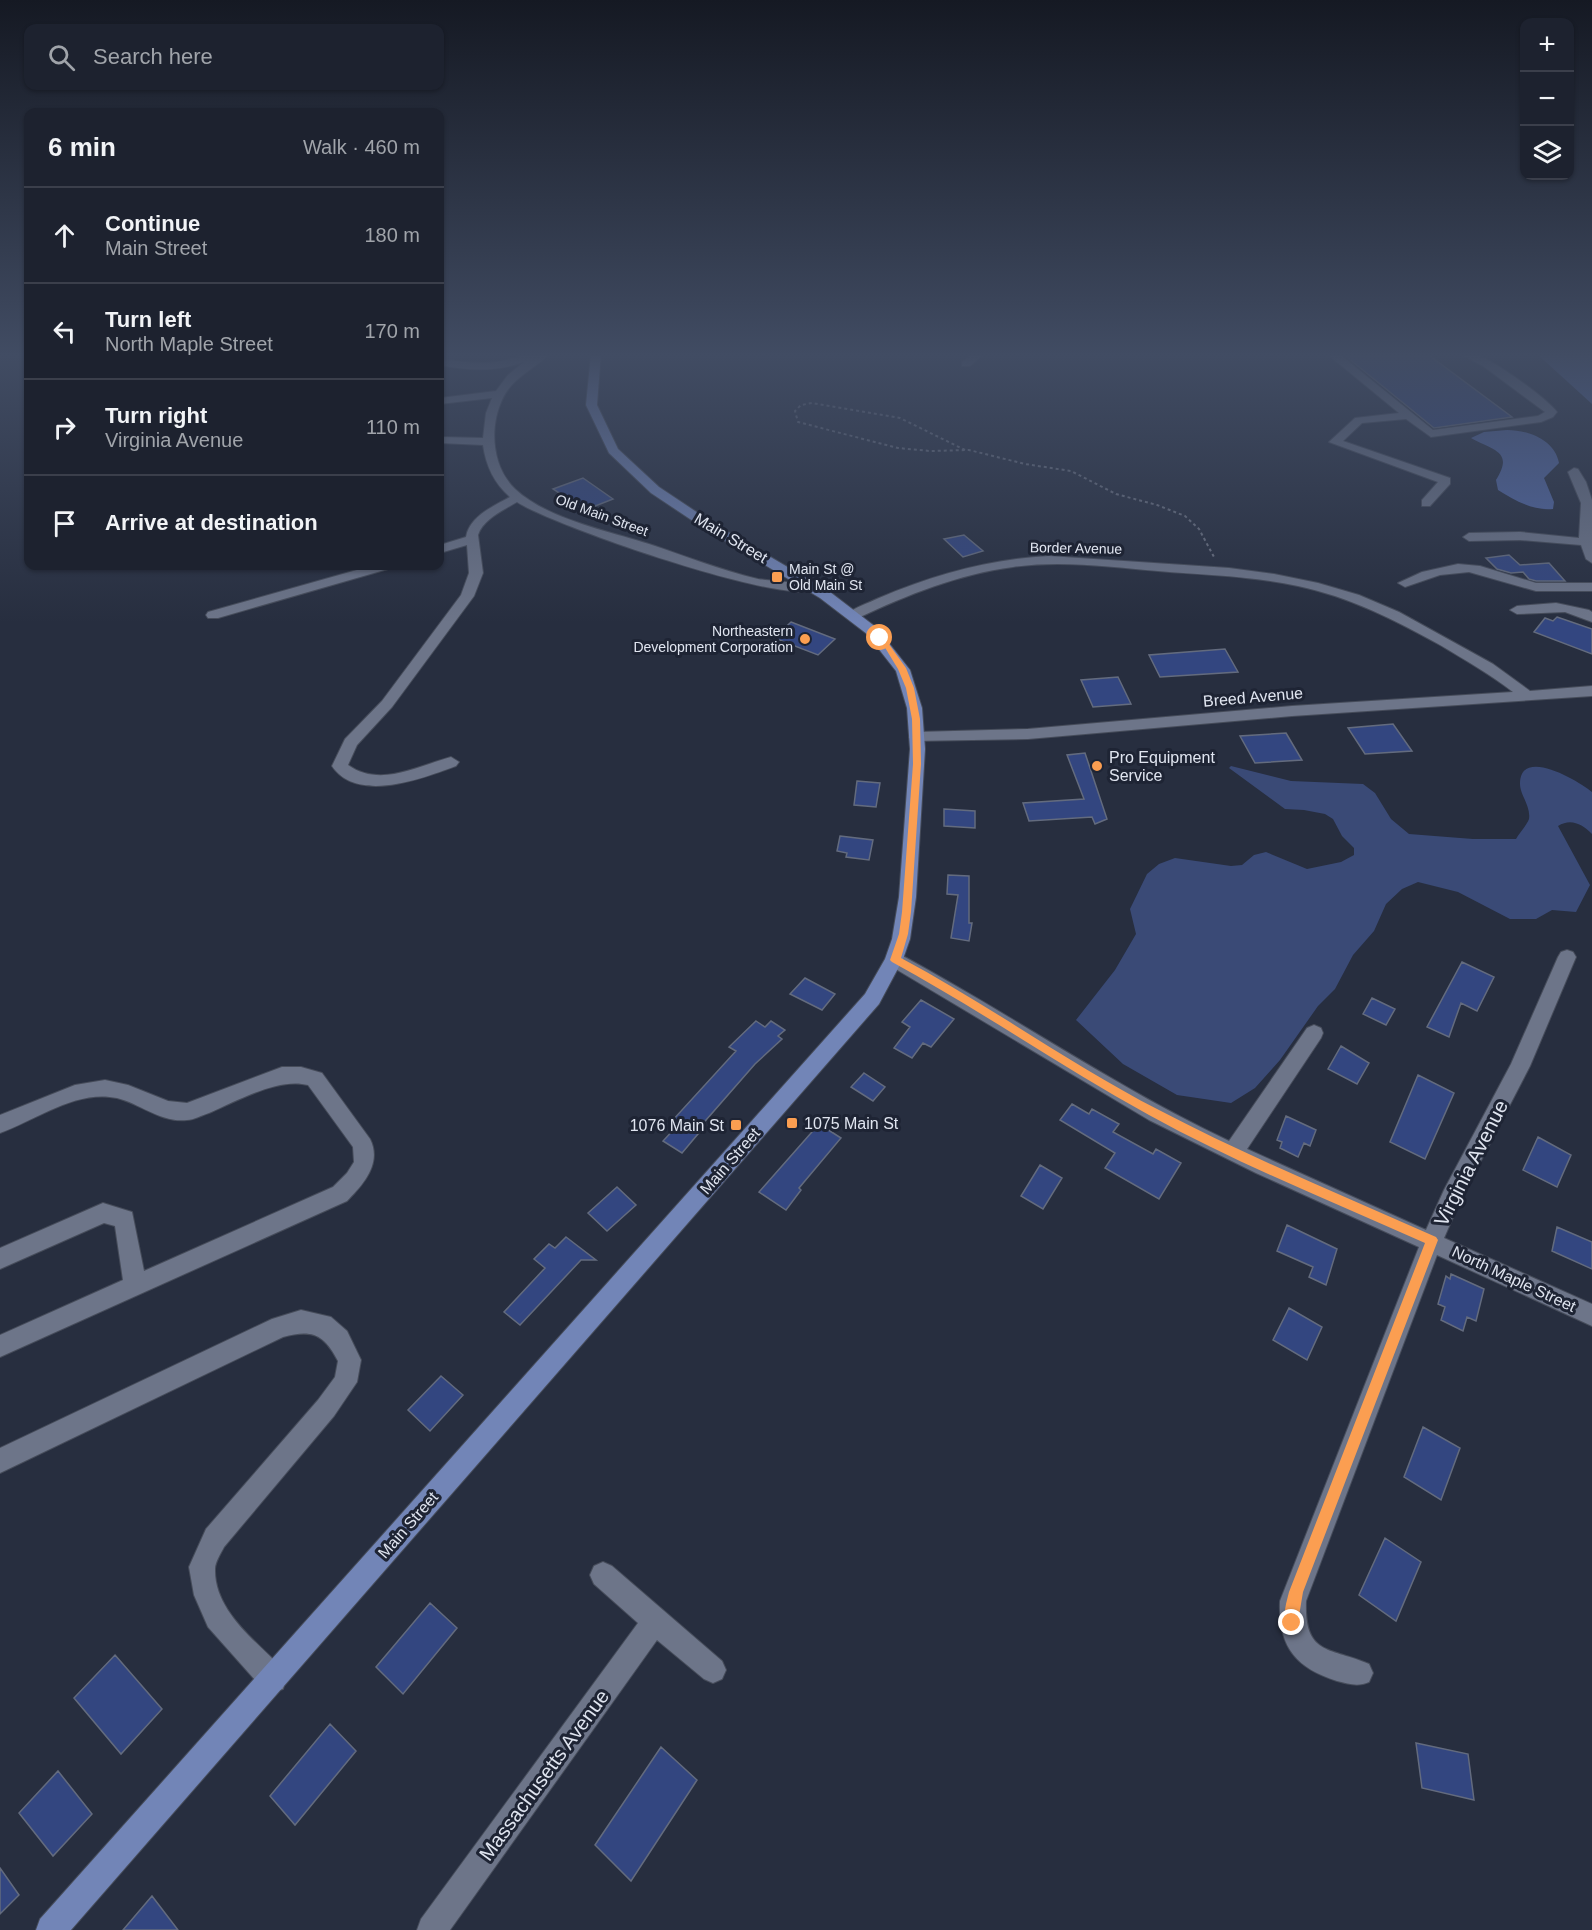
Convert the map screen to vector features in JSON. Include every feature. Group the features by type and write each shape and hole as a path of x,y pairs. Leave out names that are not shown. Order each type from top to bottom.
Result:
{"main road":[{"name":"Main Street","path":"51,1930 872,999 895,960 904,934 907,912 917,738 914,702 902,668 880,638 853,615 647,485 624,464 608,443"}],"street":[{"name":"Old Main Street","path":"488,443 504,484 518,497 562,519 685,560 787,588 813,588"},
{"path":"1338,443 1446,481 1426,503"},
{"path":"1574,472 1587,503 1584,529 1592,559"},
{"path":"451,762 400,778 373,780 347,774 340,766 350,743 387,704 454,611 467,597 476,573 474,528 479,522 518,497"},
{"path":"1468,537 1520,536 1586,542"},
{"path":"444,548 473,539"},
{"name":"Border Avenue","path":"853,615 924,587 988,568 1026,561 1073,560 1220,572 1305,584 1342,593 1394,615 1500,673 1526,695"},
{"path":"1406,583 1446,568 1460,567 1483,570 1538,588 1592,587"},
{"path":"213,615 369,570"},
{"path":"1517,610 1569,608 1583,612 1592,618"},
{"name":"Breed Avenue","path":"917,738 1028,734 1300,710 1592,691"},
{"name":"Virginia Avenue","path":"1360,1673 1325,1665 1305,1651 1296,1637 1292,1623 1293,1601 1432,1240 1451,1197 1520,1066 1567,957"},
{"name":"North Maple Street","path":"895,960 948,988 1100,1083 1233,1152 1432,1240 1592,1315"},
{"path":"1233,1152 1314,1033"},
{"path":"0,1124 79,1092 100,1087 118,1090 172,1112 188,1112 282,1075 301,1075 315,1079 363,1145 364,1163 354,1180 340,1194 0,1346"},
{"path":"0,1259 104,1213 125,1219 135,1287"},
{"path":"0,1461 280,1327 301,1321 323,1324 339,1339 350,1360 345,1382 326,1408 215,1538 202,1567 207,1594 217,1618 273,1679"},
{"path":"603,1575 712,1670"},
{"name":"Massachusetts Avenue","path":"432,1930 656,1620"}],"path":[{"path":"882,443 930,451 965,450"},
{"path":"951,443 965,450 1025,464 1066,469 1116,494 1177,512 1191,520 1199,529 1220,572"}],"shaded area":[{"path":"1482,443 1547,443 1552,448 1559,463 1544,478 1554,502 1553,509 1531,507 1498,490 1496,480 1503,463 1502,457 1494,449"},
{"path":"1231,766 1291,781 1363,784 1375,793 1391,819 1409,834 1473,839 1516,839 1529,819 1520,788 1523,773 1529,768 1539,767 1551,770 1592,792 1592,834 1584,827 1572,822 1558,826 1590,885 1576,912 1552,910 1536,919 1510,919 1458,892 1418,882 1402,889 1386,904 1374,931 1353,955 1335,989 1318,1006 1280,1060 1255,1088 1231,1103 1177,1095 1123,1064 1076,1020 1115,970 1136,934 1130,909 1147,874 1159,864 1175,858 1231,866 1242,865 1254,855 1266,852 1307,869 1341,862 1354,855 1354,848 1342,836 1333,819 1325,814 1285,809 1229,768"}],"building":[{"path":"583,478 613,499 585,510 553,489"},
{"path":"964,535 983,551 963,557 944,539"},
{"path":"1509,555 1520,565 1549,563 1565,581 1529,579 1523,572 1511,573 1497,569 1486,558"},
{"path":"1557,617 1592,629 1592,654 1534,632 1545,618 1553,621"},
{"name":"Northeastern Development Corporation","path":"791,622 835,639 818,655 774,638"},
{"path":"1225,649 1238,672 1160,677 1149,655"},
{"path":"1118,677 1131,704 1093,707 1081,680"},
{"path":"1393,724 1412,751 1365,754 1348,728"},
{"path":"1286,733 1302,760 1255,763 1240,736"},
{"path":"1085,753 1107,819 1095,824 1092,817 1029,821 1023,803 1084,799 1067,755"},
{"path":"857,781 880,783 876,807 854,805"},
{"path":"944,809 975,811 975,828 944,826"},
{"path":"840,836 873,840 869,860 846,857 847,853 837,851"},
{"path":"948,875 969,876 969,923 972,923 969,941 951,938 958,895 947,894"},
{"path":"1462,962 1494,977 1477,1011 1461,1003 1449,1037 1427,1027"},
{"path":"805,978 835,994 822,1010 790,994"},
{"path":"1372,998 1395,1009 1386,1025 1363,1014"},
{"path":"921,1000 954,1019 931,1047 923,1043 912,1058 894,1048 910,1027 902,1022"},
{"path":"756,1021 765,1027 771,1021 785,1030 778,1036 782,1039 755,1064 700,1127 703,1128 682,1153 663,1141 677,1126 671,1122 736,1051 729,1047"},
{"path":"1341,1046 1369,1063 1357,1084 1328,1069"},
{"path":"864,1073 885,1087 873,1101 851,1087"},
{"path":"1418,1075 1454,1093 1425,1159 1390,1142"},
{"path":"1072,1104 1089,1114 1092,1109 1119,1124 1113,1132 1153,1154 1156,1149 1181,1163 1159,1199 1105,1168 1115,1153 1060,1120"},
{"path":"1286,1116 1316,1130 1310,1146 1304,1143 1298,1157 1280,1148 1282,1142 1277,1140"},
{"path":"819,1124 841,1138 799,1188 801,1190 786,1210 759,1192"},
{"path":"1538,1137 1571,1155 1557,1187 1523,1170"},
{"path":"1040,1165 1062,1178 1043,1209 1021,1196"},
{"path":"617,1187 636,1205 607,1231 588,1213"},
{"path":"1287,1225 1337,1249 1326,1285 1309,1277 1313,1267 1277,1251"},
{"path":"1557,1227 1592,1242 1592,1269 1552,1251"},
{"path":"566,1237 596,1260 581,1260 520,1325 504,1312 545,1268 534,1259 549,1244 555,1248"},
{"path":"1451,1274 1484,1289 1476,1321 1467,1317 1463,1331 1441,1320 1445,1307 1438,1304 1446,1276 1450,1279"},
{"path":"1289,1308 1322,1327 1307,1360 1273,1340"},
{"path":"441,1376 463,1395 430,1431 408,1410"},
{"path":"1423,1427 1460,1448 1441,1500 1404,1477"},
{"path":"1385,1538 1421,1562 1396,1621 1359,1595"},
{"path":"430,1603 457,1628 403,1694 376,1667"},
{"path":"115,1655 162,1709 121,1754 74,1698"},
{"path":"330,1724 356,1751 295,1825 270,1796"},
{"path":"1416,1743 1468,1754 1474,1800 1422,1788"},
{"path":"661,1747 697,1780 631,1881 595,1845"},
{"path":"58,1771 92,1814 53,1856 19,1813"},
{"path":"0,1868 19,1895 0,1914"},
{"path":"152,1896 178,1930 123,1930"}],"place":[{"name":"Main St @ Old Main St","path":"777,577"},
{"name":"Northeastern Development Corporation","path":"805,639"},
{"name":"Pro Equipment Service","path":"1097,766"},
{"name":"1075 Main St","path":"792,1123"},
{"name":"1076 Main St","path":"736,1125"}],"route":[{"path":"880,638 896,657 910,688 914,702 917,738 907,912 904,934 895,960 948,988 1018,1034 1155,1113 1251,1160 1432,1240 1296,1592 1292,1608 1292,1623"}]}
